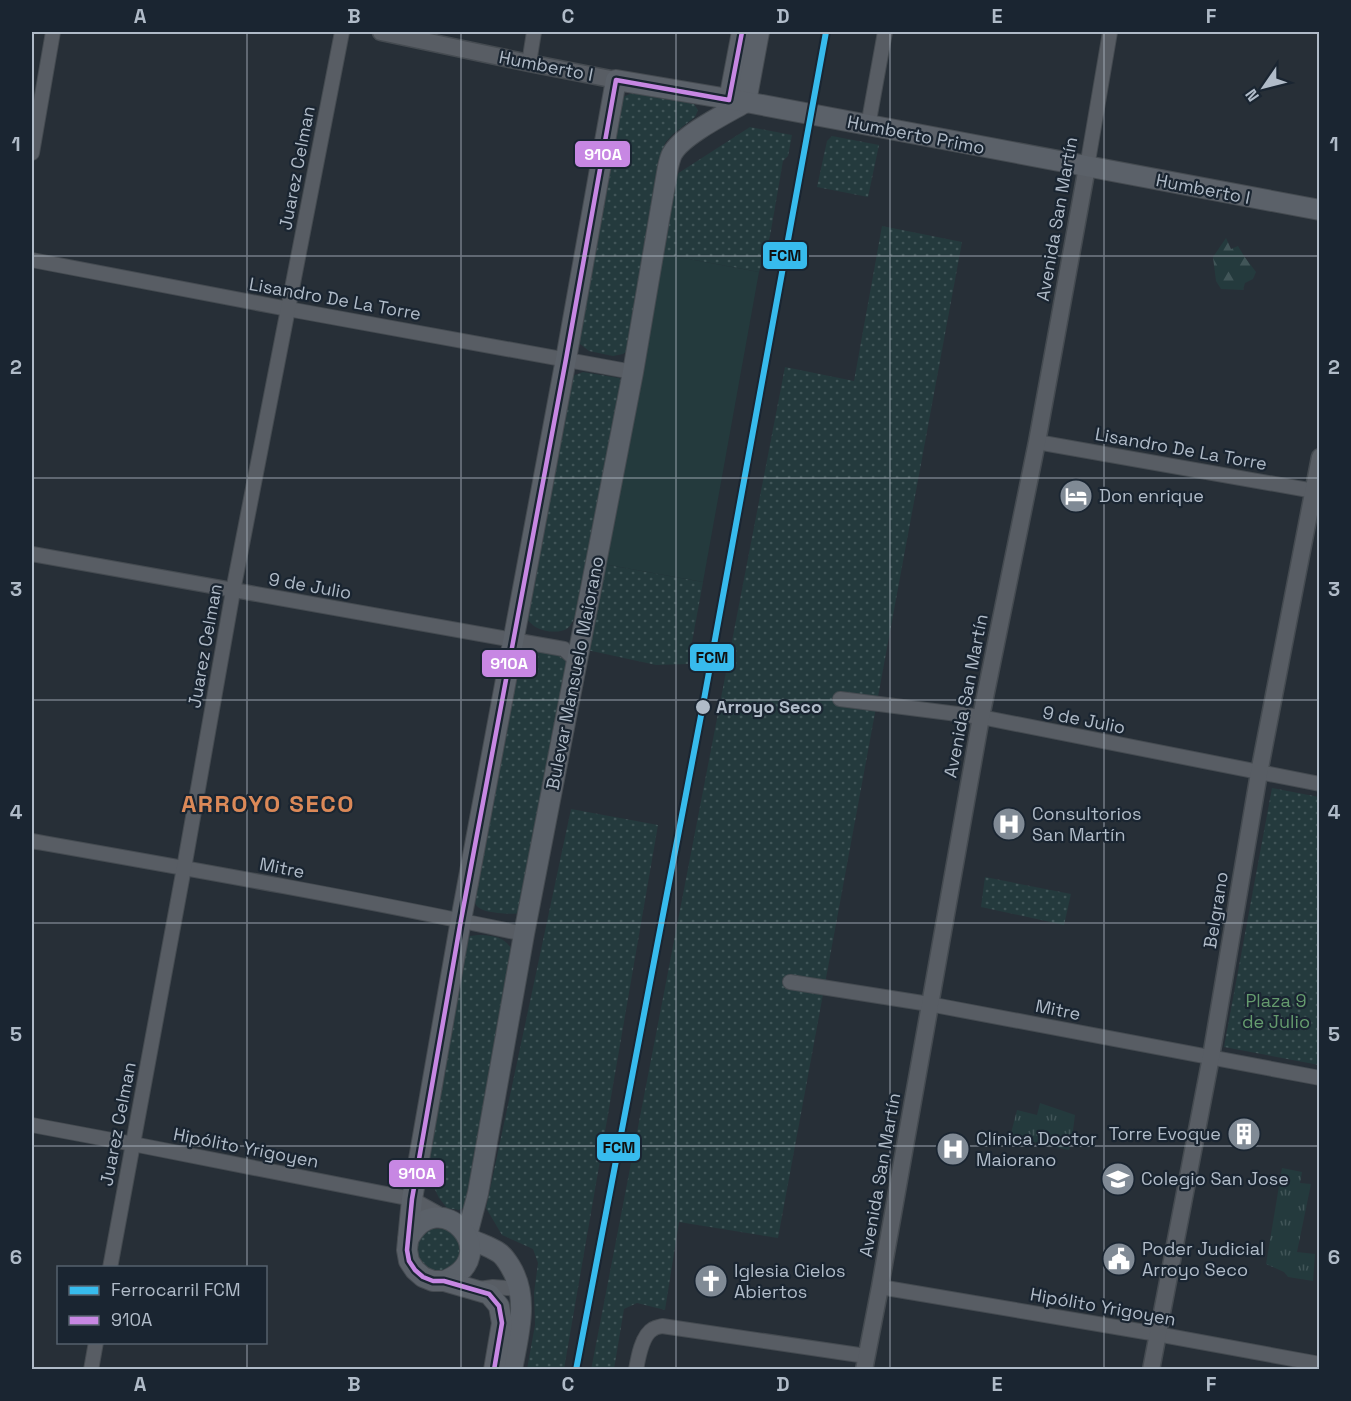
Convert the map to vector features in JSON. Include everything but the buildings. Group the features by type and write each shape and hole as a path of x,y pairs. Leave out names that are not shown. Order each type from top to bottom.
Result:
{"main road":[{"path":"738,101 742,32"},
{"path":"738,101 759,32"},
{"path":"494,1370 502,1323 499,1306 489,1294 423,1277 415,1270 407,1256 408,1240 412,1199 461,920 616,80"},
{"name":"Humberto I","path":"616,80 738,101"},
{"path":"706,126 710,106 709,96"},
{"name":"Bulevar Mansuelo Maiorano","path":"444,1281 463,1270 468,1260 470,1249 467,1237 475,1205 524,934 633,372 668,167 672,153 682,142 738,101"},
{"name":"Humberto Primo","path":"738,101 1086,167"},
{"name":"Humberto I","path":"1086,167 1320,210"},
{"path":"475,1205 481,1230 507,1261 516,1276 520,1289 521,1318 512,1370"},
{"path":"408,1240 420,1224 433,1218 448,1219 459,1225 467,1237 499,1252"}],"street":[{"path":"32,153 53,32"},
{"name":"Juarez Celman","path":"110,1266 233,591 342,32"},
{"name":"Humberto I","path":"381,32 616,80"},
{"path":"529,63 534,32"},
{"path":"867,126 885,32"},
{"name":"Avenida San Martín","path":"865,1363 981,717 1037,442 1110,32"},
{"name":"Lisandro De La Torre","path":"32,260 633,372"},
{"name":"Lisandro De La Torre","path":"1037,442 1316,492"},
{"name":"Belgrano","path":"1150,1370 1211,1058 1259,773 1316,492 1320,456"},
{"name":"9 de Julio","path":"32,555 564,649 577,661"},
{"name":"9 de Julio","path":"840,699 981,717 1320,784"},
{"name":"Mitre","path":"32,841 461,920 524,934"},
{"name":"Mitre","path":"790,982 929,1004 1320,1078"},
{"name":"Hipólito Yrigoyen","path":"32,1125 412,1199 448,1219"},
{"path":"474,1289 493,1287 520,1289"},
{"name":"Hipólito Yrigoyen","path":"880,1287 1320,1364"},
{"path":"636,1370 639,1352 646,1338 652,1329 662,1326 865,1363"},
{"path":"91,1370 96,1344"}],"green space":[{"path":"632,93 694,104 698,110 695,117 665,143 629,350 613,356 589,351 580,344 576,336 617,108 623,97"},
{"path":"750,127 792,135 788,156 783,161 770,236 759,272 662,254 677,174"},
{"path":"832,136 879,145 868,197 817,187 827,141"},
{"path":"882,226 962,242 778,1238 679,1222 665,1310 637,1303 624,1309 614,1369 591,1370 785,367 854,381"},
{"path":"1226,238 1231,249 1238,246 1256,272 1253,279 1245,283 1243,290 1221,289 1216,281 1213,257"},
{"path":"662,254 759,272 703,582 603,564"},
{"path":"583,372 619,378 623,382 580,606 568,628 551,632 534,626 524,615 568,383 575,375"},
{"path":"603,564 703,582 688,664 656,665 587,650"},
{"path":"532,649 556,654 567,663 521,913 495,913 479,908 473,896 517,658 523,651"},
{"name":"Plaza 9 de Julio","path":"1272,788 1319,797 1319,1065 1224,1047"},
{"path":"571,809 658,825 564,1369 527,1369 535,1325 534,1293 538,1263 533,1249 502,1235 486,1208"},
{"path":"985,877 1071,894 1064,925 981,907"},
{"path":"478,935 505,941 514,956 468,1205 459,1210 447,1208 439,1198 429,1177 428,1156 464,945 470,936"},
{"path":"1040,1103 1075,1115 1069,1150 1010,1137 1017,1110 1037,1115"},
{"path":"1282,1168 1302,1172 1300,1183 1311,1184 1297,1252 1315,1254 1313,1281 1288,1277 1284,1272 1266,1264"},
{"path":"432,1229 451,1232 457,1238 460,1246 459,1259 444,1273 431,1272 423,1267 417,1256 416,1250 421,1238"}],"rail line":[{"name":"FCM","path":"576,1370 703,705 826,32"}],"transit line":[{"name":"910A","path":"494,1370 502,1323 499,1306 489,1294 423,1277 409,1261 407,1250 412,1199 461,920 616,80 729,100 742,32"}],"place":[{"name":"Don enrique","path":"1076,496"},
{"name":"Arroyo Seco","path":"703,707"},
{"name":"Consultorios San Martín","path":"1009,824"},
{"name":"Torre Evoque","path":"1244,1134"},
{"name":"Clínica Doctor Maiorano","path":"953,1149"},
{"name":"Colegio San Jose","path":"1118,1179"},
{"name":"Poder Judicial Arroyo Seco","path":"1119,1259"},
{"name":"Iglesia Cielos Abiertos","path":"711,1281"}],"district":[{"name":"ARROYO SECO","path":"268,804"}]}
